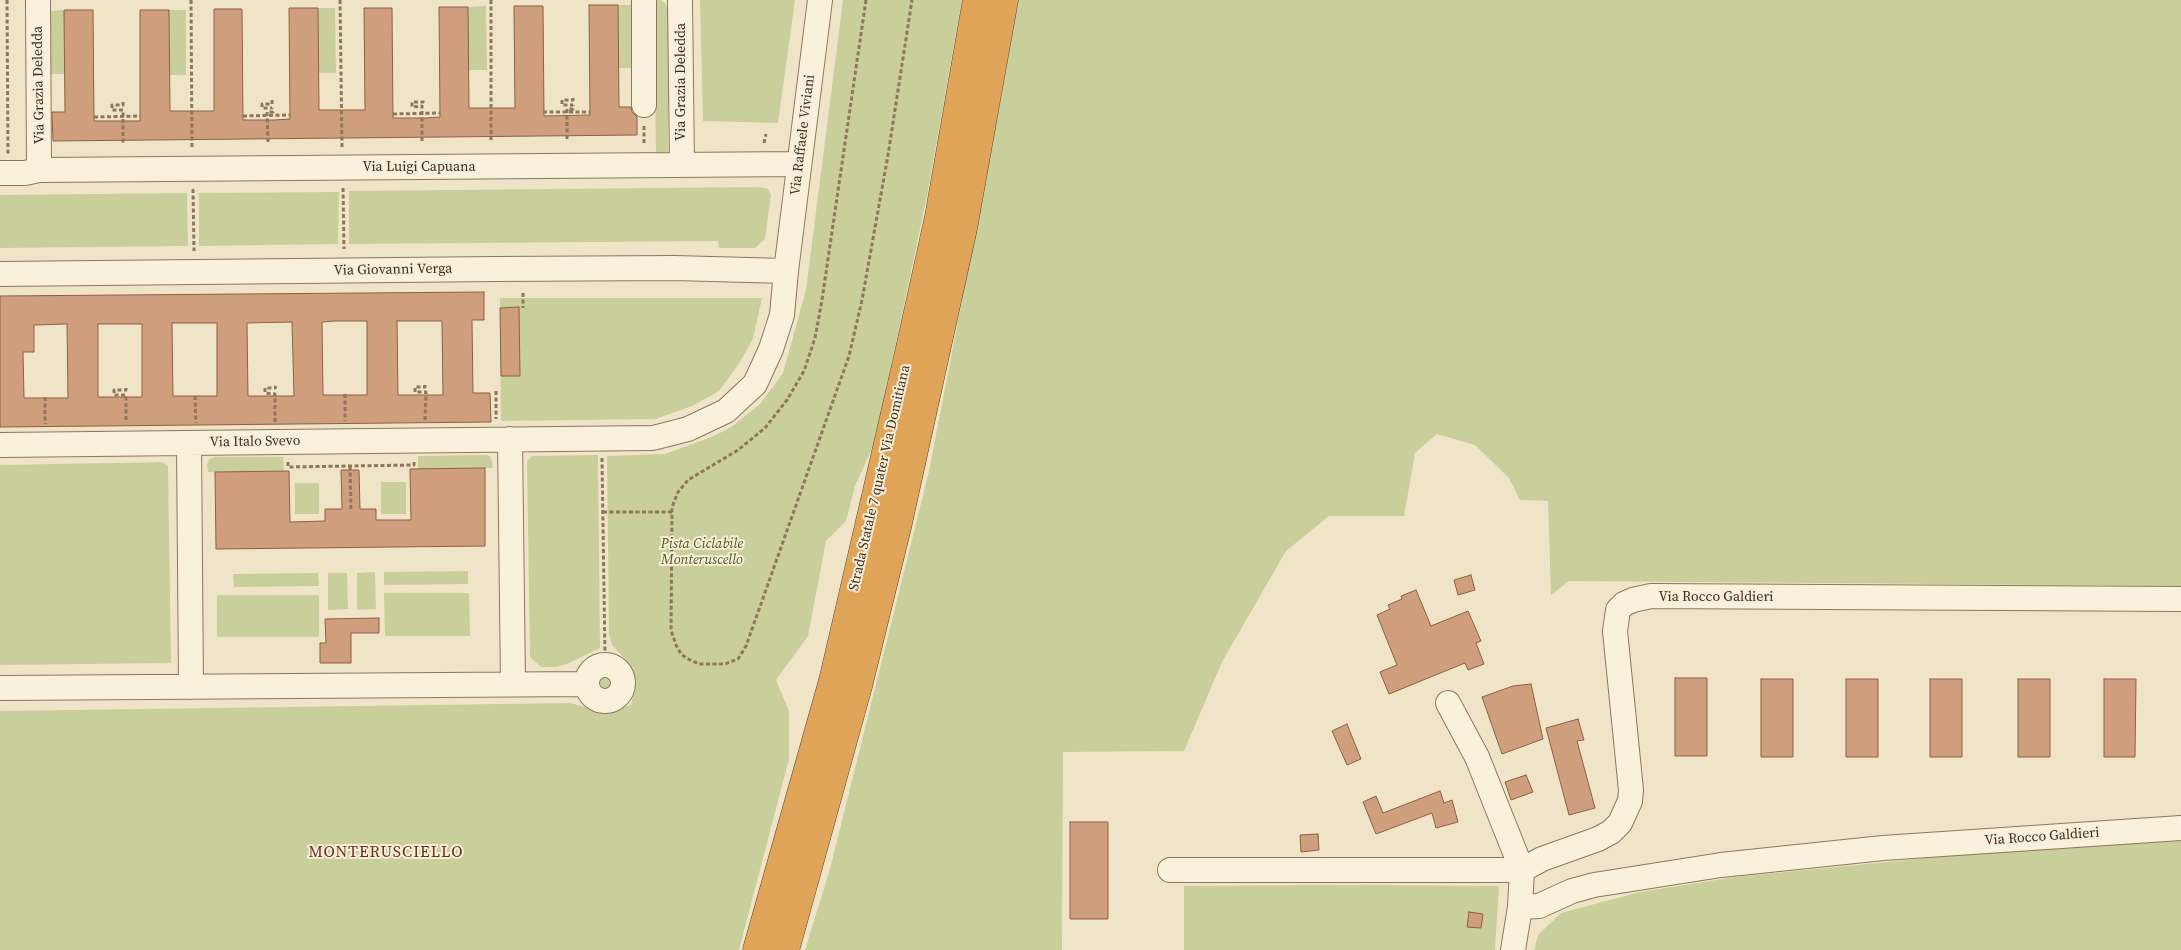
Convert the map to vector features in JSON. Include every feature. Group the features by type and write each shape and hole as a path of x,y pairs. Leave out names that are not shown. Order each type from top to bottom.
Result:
{"highway":[{"name":"Strada Statale 7 quater Via Domitiana","path":"757,950 833,681 908,362 939,217 977,0"},
{"name":"Strada Statale 7 quater Via Domitiana","path":"785,950 856,695 897,526 963,228 1004,0"}],"street":[{"name":"Via Grazia Deledda","path":"38,0 39,170"},
{"path":"644,0 644,105"},
{"name":"Via Grazia Deledda","path":"680,0 682,165"},
{"name":"Via Raffaele Viviani","path":"503,432 653,438 688,429 726,411 756,384 771,349 782,316 820,0"},
{"name":"Via Luigi Capuana","path":"4,166 25,173 39,170 799,164"},
{"name":"Via Giovanni Verga","path":"0,274 674,268 786,271"},
{"path":"503,432 513,684"},
{"name":"Via Italo Svevo","path":"0,445 193,436 503,432"},
{"path":"191,687 193,436"},
{"name":"Via Rocco Galdieri","path":"1522,870 1542,859 1598,839 1620,823 1626,812 1631,790 1615,621 1618,610 1632,600 1651,596 2181,599"},
{"path":"0,688 587,684"},
{"path":"1448,703 1478,757 1522,870 1520,907 1513,950"},
{"name":"Via Rocco Galdieri","path":"1520,907 1539,906 1572,891 1617,880 1766,859 1883,848 2181,828"},
{"path":"1170,870 1522,870"}],"path":[{"path":"4,166 7,0"},
{"path":"191,0 192,143"},
{"path":"340,0 342,141"},
{"path":"491,0 492,140"},
{"path":"672,507 671,630 676,646 688,660 700,664 725,664 738,659 749,638 849,356 862,300 888,155 912,0"},
{"path":"567,139 567,109 573,109 573,105 562,105 562,100 573,100 573,98"},
{"path":"422,140 422,106 412,107 412,102 423,102 423,99"},
{"path":"268,142 267,112 273,112 272,108 262,108 262,104 272,104 272,100"},
{"path":"123,102 123,105 112,105 112,110 123,110 123,144"},
{"path":"544,112 590,112"},
{"path":"393,114 440,113"},
{"path":"243,116 290,115"},
{"path":"94,116 140,116"},
{"path":"193,186 194,251"},
{"path":"343,186 344,250"},
{"path":"523,293 523,308"},
{"path":"425,385 425,387 415,387 415,392 426,392 425,426"},
{"path":"275,427 275,394 265,393 265,388 276,388 276,386"},
{"path":"126,388 126,390 114,390 114,395 126,395 126,429"},
{"path":"496,391 503,432"},
{"path":"345,394 345,427"},
{"path":"193,436 195,396"},
{"path":"45,397 46,430"},
{"path":"602,452 605,655"},
{"path":"288,454 288,467 375,466"},
{"path":"350,466 351,509"},
{"path":"603,512 672,512"}],"green space":[{"path":"654,0 661,0 666,4 668,12 668,152 667,155 656,156"},
{"path":"700,0 795,0 778,123 703,121"},
{"name":"Pista Ciclabile Monteruscello","path":"843,0 962,0 927,196 875,442 855,486 846,521 826,541 808,636 776,680 789,711 789,759 739,950 0,950 0,711 570,703 600,711 617,710 631,705 636,683 632,667 612,645 609,635 607,456 665,454 714,436 731,427 760,404 783,373 806,290"},
{"path":"1018,0 2181,0 2181,586 1569,581 1551,595 1548,501 1520,500 1509,478 1475,445 1437,434 1415,453 1404,516 1329,516 1286,551 1222,662 1184,751 1063,752 1062,950 805,950 830,869 929,471 1000,104"},
{"path":"618,5 636,5 636,68 619,68"},
{"path":"486,6 487,70 468,70 468,7"},
{"path":"318,8 335,8 336,73 319,73"},
{"path":"64,10 64,74 51,74 50,11"},
{"path":"169,10 186,10 186,75 170,75"},
{"path":"759,187 768,189 771,195 765,239 755,248 719,248 718,241 349,244 349,191"},
{"path":"339,192 338,244 199,246 199,193"},
{"path":"187,193 188,246 0,248 0,195"},
{"path":"500,298 762,298 753,339 738,365 719,391 692,406 656,419 501,421"},
{"path":"487,455 491,457 493,468 418,469 418,456"},
{"path":"598,455 600,648 567,664 557,667 541,667 530,657 527,461 532,456"},
{"path":"215,457 283,457 284,471 208,472 207,464 210,459"},
{"path":"163,462 168,466 171,663 0,665 0,465"},
{"path":"381,482 406,482 406,514 381,514"},
{"path":"295,483 319,483 319,514 295,514"},
{"path":"468,571 468,584 384,585 384,572"},
{"path":"375,572 376,609 357,610 357,573"},
{"path":"318,573 319,586 234,587 233,574"},
{"path":"328,573 347,573 348,609 328,610"},
{"path":"384,593 469,593 470,636 385,636"},
{"path":"217,595 319,595 319,637 217,637"},
{"path":"606,669 616,673 620,683 616,693 606,697 596,693 592,683 596,673"},
{"path":"2181,839 2181,950 1534,950 1538,935 1561,913 1640,892 1735,877 1957,855"},
{"path":"1184,886 1499,886 1495,950 1184,950"}],"building":[{"path":"589,5 618,5 619,107 631,107 632,112 637,117 637,135 53,141 52,112 65,112 64,10 93,10 94,121 140,121 140,10 169,10 170,111 214,111 214,9 242,9 243,120 275,120 290,119 289,8 318,8 319,110 365,110 364,8 392,8 393,118 425,118 440,117 439,7 468,7 469,108 515,108 514,6 543,6 544,116 590,115"},
{"path":"484,292 484,320 472,320 473,393 490,393 491,422 0,427 0,296","holes":["367,321 367,395 323,395 322,322","397,321 442,321 443,395 398,395","292,322 294,396 248,396 247,323","172,323 217,323 217,396 173,396","67,324 68,398 24,398 23,352 34,352 34,325","98,324 142,324 142,397 98,397"]},
{"path":"519,307 520,376 501,376 500,308"},
{"path":"485,468 485,546 216,549 215,472 289,471 290,522 325,521 325,509 342,509 341,470 359,470 360,509 376,509 376,520 411,520 410,469"},
{"path":"1471,575 1475,590 1458,595 1454,580"},
{"path":"1416,590 1431,626 1468,611 1481,641 1476,643 1484,664 1468,670 1465,663 1389,694 1380,672 1397,665 1377,615 1390,609 1388,605 1402,599 1401,596"},
{"path":"379,618 379,633 351,633 351,663 320,663 320,643 326,643 325,619"},
{"path":"1675,678 1707,678 1707,756 1675,756"},
{"path":"1761,679 1793,679 1793,757 1761,757"},
{"path":"1846,679 1878,679 1878,757 1846,757"},
{"path":"1930,679 1962,679 1962,757 1930,757"},
{"path":"2018,679 2050,679 2050,757 2018,757"},
{"path":"2104,679 2136,679 2135,757 2104,757"},
{"path":"1531,684 1543,739 1502,754 1482,697 1513,686"},
{"path":"1578,719 1584,740 1577,741 1595,808 1569,815 1546,728"},
{"path":"1347,724 1361,759 1347,765 1332,731"},
{"path":"1526,775 1533,792 1511,800 1505,782"},
{"path":"1440,791 1444,803 1452,800 1458,822 1436,828 1432,813 1376,834 1363,802 1376,796 1383,813"},
{"path":"1070,822 1108,822 1108,919 1070,919"},
{"path":"1318,834 1319,850 1301,852 1300,835"},
{"path":"1469,912 1483,914 1481,928 1467,927"}],"district":[{"name":"MONTERUSCIELLO","path":"386,853"}]}
